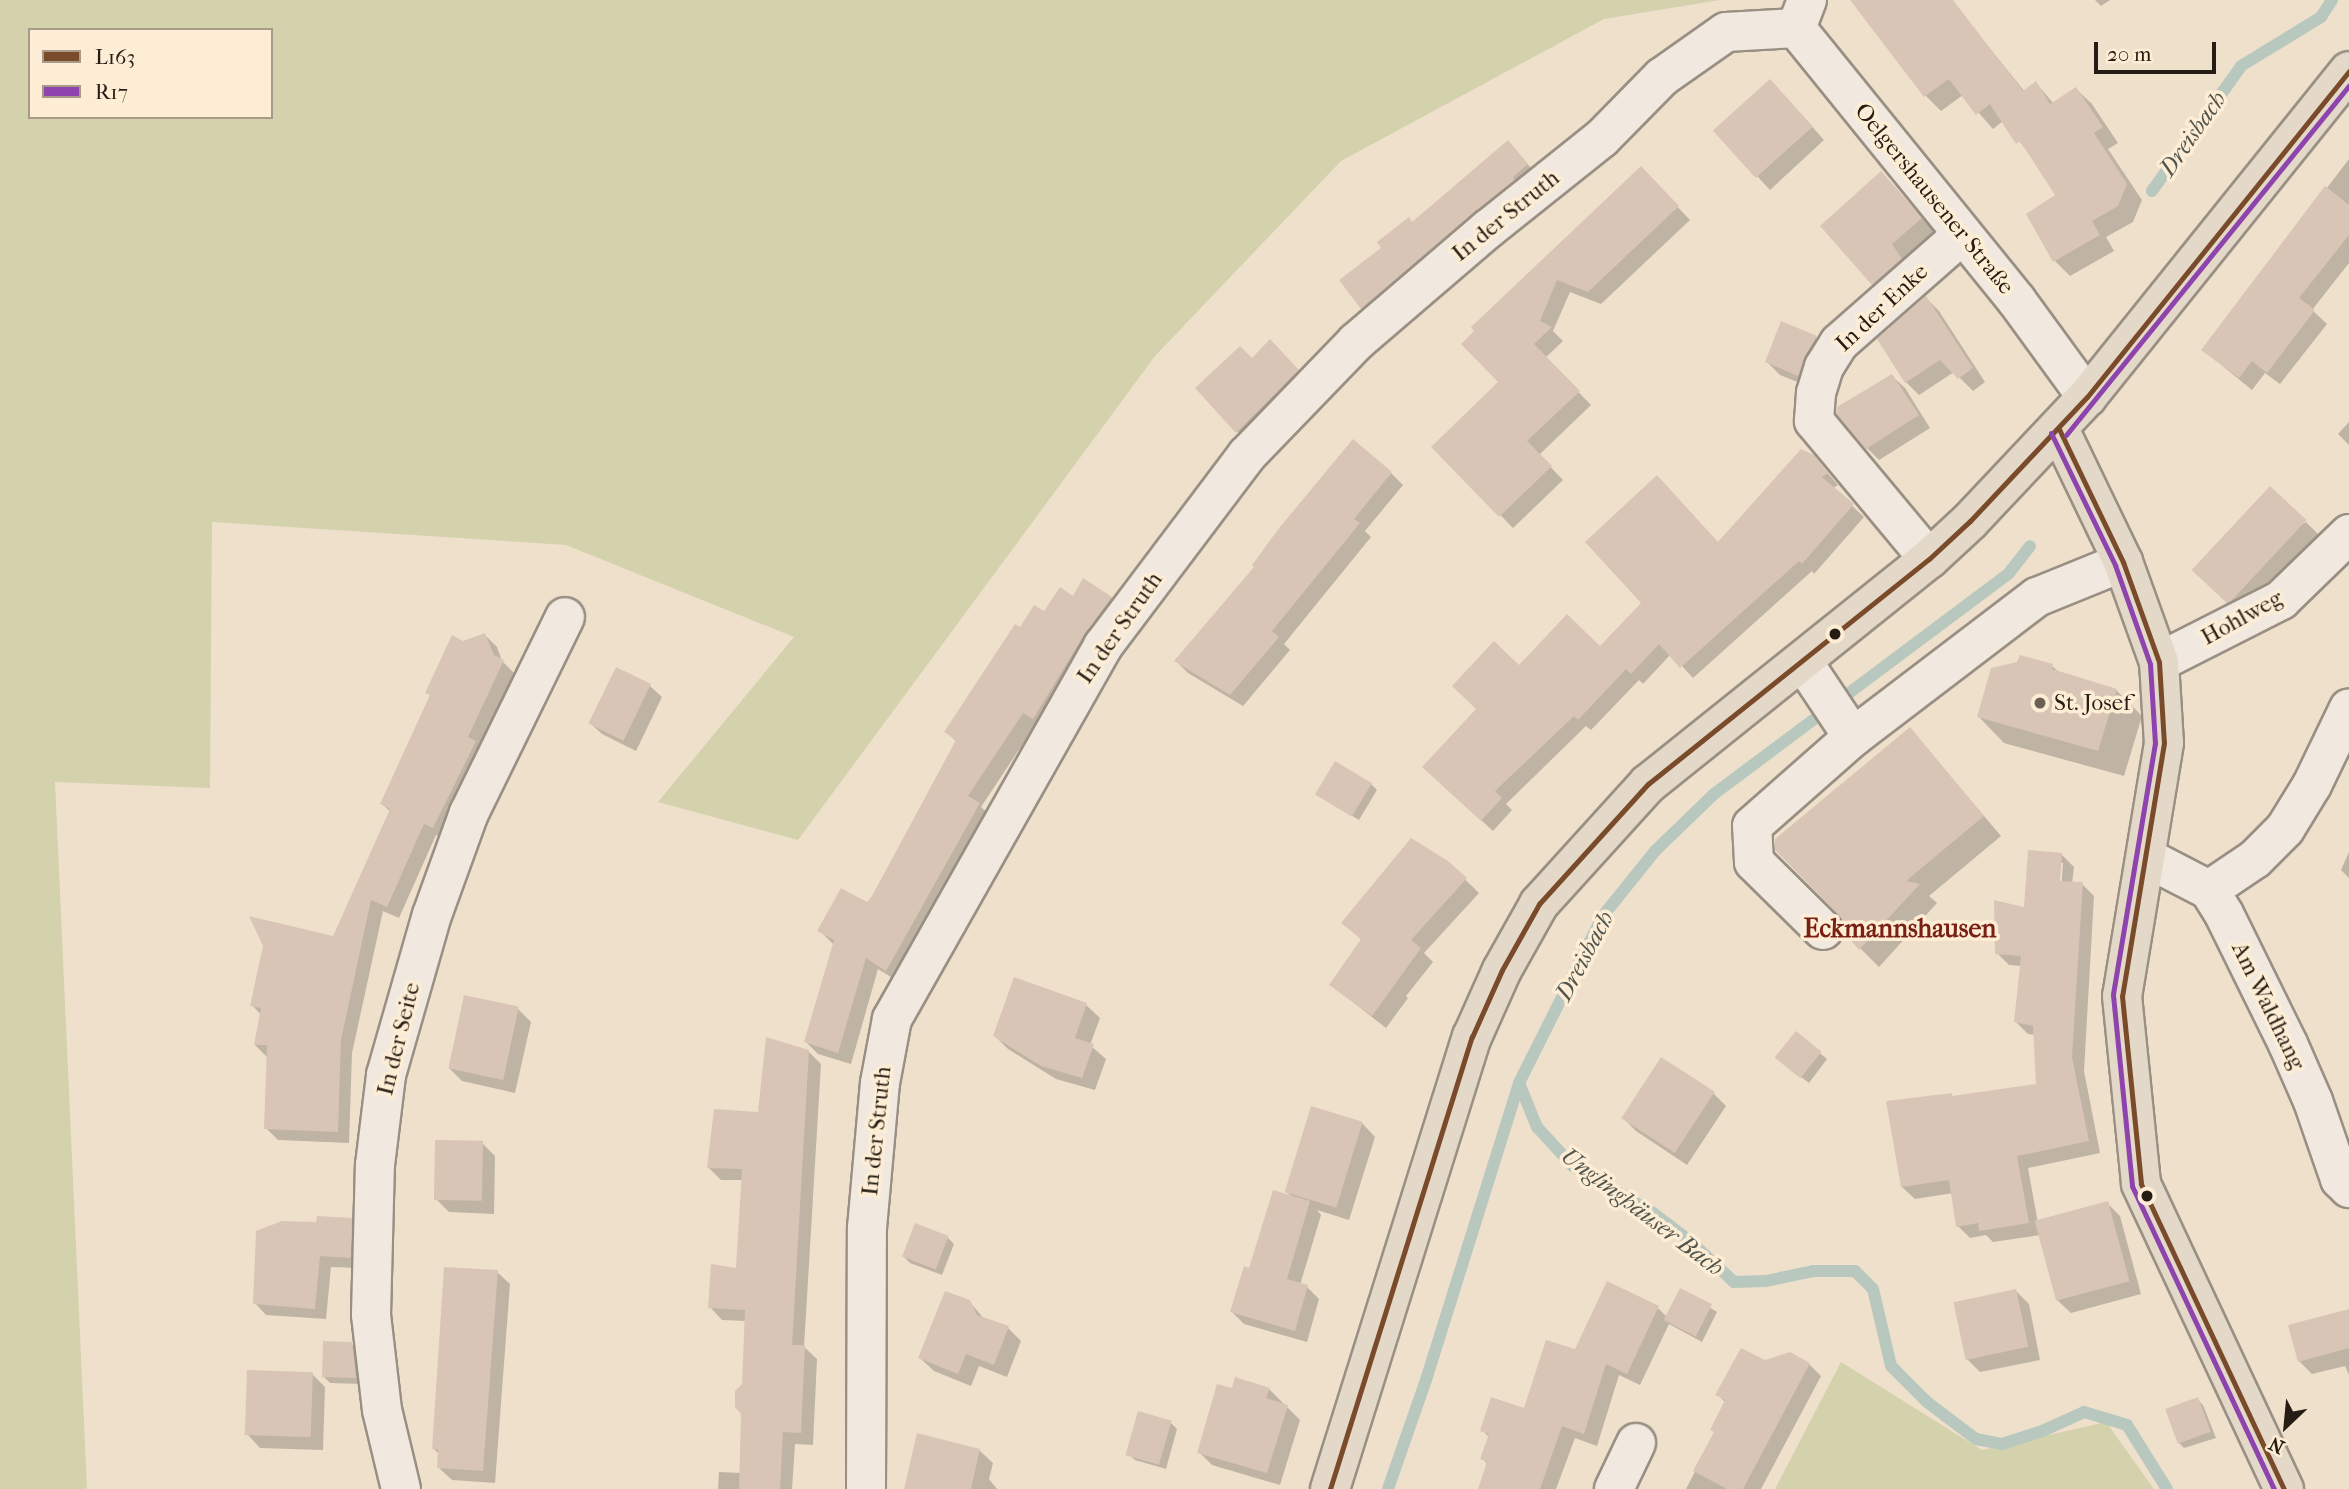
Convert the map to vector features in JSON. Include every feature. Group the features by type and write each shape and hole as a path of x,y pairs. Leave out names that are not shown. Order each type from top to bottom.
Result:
{"main road":[{"path":"1330,1489 1472,1037 1502,970 1539,904 1648,784 1812,677 2059,429 2349,71"},
{"path":"2059,429 2123,562 2159,663 2164,743 2122,996 2141,1184 2284,1489"}],"street":[{"name":"Oelgershausener Straße","path":"1802,14 1962,234 2017,301 2087,397"},
{"name":"In der Struth","path":"866,1489 866,1228 880,1083 892,1019 1103,646 1247,454 1356,342 1488,229 1602,138 1662,77 1726,32 1802,14"},
{"name":"In der Enke","path":"1929,559 1814,421 1816,393 1824,367 1839,343 1962,234"},
{"name":"Hohlweg","path":"2159,663 2281,600 2349,534"},
{"path":"1823,930 1754,862 1752,826 1849,732 2037,597 2123,562"},
{"name":"In der Seite","path":"401,1489 382,1410 371,1315 374,1165 387,1075 432,915 470,813 565,617"},
{"path":"1812,677 1849,732"},
{"path":"2147,858 2209,890 2255,859 2285,829 2312,785 2349,708"},
{"name":"Am Waldhang","path":"2209,890 2224,914 2288,1044 2313,1101 2340,1179 2349,1188"},
{"path":"1614,1489 1636,1444"}],"shaded area":[{"path":"0,0 1720,0 1604,19 1341,161 1155,356 798,840 658,802 794,637 566,545 212,522 210,788 55,782 87,1489 0,1489"},
{"path":"1841,1362 1982,1450 2106,1422 2154,1489 1775,1489"}],"building":[{"path":"1850,0 1953,0 2023,91 2036,81 2050,104 2076,87 2103,127 2094,133 2127,184 2118,206 2092,221 2100,235 2053,262 2026,214 2055,195 2020,141 2016,144 1990,104 1976,115 1949,79 1924,97"},
{"path":"1770,79 1813,127 1756,178 1713,131"},
{"path":"1508,140 1528,164 1513,177 1515,180 1361,309 1339,280 1381,248 1377,242 1409,217 1412,222"},
{"path":"1641,166 1679,206 1588,292 1557,280 1540,321 1552,327 1534,344 1580,391 1527,441 1552,466 1499,517 1431,447 1498,382 1461,344 1474,331 1471,327"},
{"path":"1881,171 1922,218 1892,244 1902,259 1872,285 1820,226"},
{"path":"2325,186 2349,205 2349,235 2299,298 2315,310 2267,373 2252,361 2239,378 2201,350"},
{"path":"1926,296 1973,368 1958,379 1940,360 1905,383 1877,339"},
{"path":"1781,321 1817,336 1805,356 1798,376 1765,362"},
{"path":"1270,339 1299,370 1236,433 1195,388 1240,346 1252,358"},
{"path":"1892,374 1919,415 1866,449 1836,414 1837,407"},
{"path":"1353,439 1392,472 1354,519 1360,523 1272,631 1279,637 1230,695 1174,661 1254,567 1252,565 1280,527"},
{"path":"1801,449 1814,455 1828,473 1822,477 1854,504 1802,564 1799,561 1680,668 1659,644 1631,674 1626,669 1578,720 1574,716 1495,791 1502,798 1481,821 1422,767 1476,709 1452,686 1494,641 1519,665 1567,614 1600,646 1641,603 1585,542 1657,475 1718,542"},
{"path":"2270,486 2307,520 2228,604 2192,570"},
{"path":"1083,578 1112,597 1084,635 1033,719 1023,713 968,796 980,803 886,971 866,958 838,1053 804,1042 834,940 817,931 841,888 867,902 872,896 956,740 944,732 1015,624 1020,627 1034,605 1044,611 1060,587 1073,596"},
{"path":"485,633 494,655 504,660 468,737 476,741 433,828 424,824 387,907 371,900 341,1040 338,1132 264,1129 267,1045 254,1045 261,1008 250,1006 263,946 249,916 333,936 390,809 380,804 430,695 425,693 452,635 463,641"},
{"name":"St. Josef","path":"2020,655 2053,664 2052,669 2117,689 2098,751 1977,717 1991,668 2017,662"},
{"path":"616,667 651,684 623,741 588,724"},
{"path":"1910,727 1984,816 1906,881 1920,884 1859,950 1844,932 1838,914 1775,850 1775,839"},
{"path":"1335,761 1372,783 1352,817 1315,794"},
{"path":"1411,838 1448,861 1467,878 1411,940 1421,948 1372,1016 1329,985 1361,939 1341,923"},
{"path":"2028,850 2062,853 2060,881 2083,882 2072,1057 2089,1141 2017,1156 2029,1223 1979,1231 1978,1223 1956,1227 1949,1180 1901,1187 1886,1101 1952,1093 1952,1096 2036,1084 2033,1026 2014,1022 2021,956 1995,954 1994,900 2024,907"},
{"path":"1014,977 1087,1003 1075,1038 1094,1044 1082,1078 1041,1066 993,1036"},
{"path":"464,995 519,1007 503,1080 448,1068"},
{"path":"1796,1031 1822,1052 1800,1078 1775,1057"},
{"path":"766,1037 809,1050 792,1345 805,1345 801,1433 783,1432 780,1489 739,1489 741,1414 735,1407 735,1391 742,1384 745,1310 708,1308 711,1264 736,1268 742,1169 707,1168 714,1109 758,1112"},
{"path":"1661,1057 1715,1092 1675,1153 1621,1118"},
{"path":"1311,1106 1363,1122 1336,1208 1285,1192"},
{"path":"435,1140 483,1141 482,1201 434,1200"},
{"path":"1273,1190 1310,1201 1287,1279 1308,1285 1295,1331 1230,1312 1244,1266 1249,1268"},
{"path":"2108,1201 2129,1281 2056,1301 2035,1221"},
{"path":"317,1216 352,1218 351,1258 320,1256 315,1309 253,1304 256,1231 282,1221 316,1222"},
{"path":"915,1223 949,1236 936,1270 902,1257"},
{"path":"444,1267 498,1270 483,1471 437,1468 438,1450 432,1449"},
{"path":"1607,1281 1659,1306 1627,1374 1606,1364 1584,1434 1562,1426 1540,1489 1478,1489 1487,1462 1480,1459 1489,1434 1480,1431 1491,1397 1524,1408 1546,1340 1575,1349"},
{"path":"1680,1288 1712,1304 1696,1336 1664,1320"},
{"path":"2016,1289 2028,1347 1966,1360 1953,1302"},
{"path":"945,1291 970,1300 977,1315 1009,1326 994,1365 966,1354 958,1374 918,1358"},
{"path":"2349,1309 2349,1348 2298,1362 2288,1325"},
{"path":"323,1341 352,1342 356,1378 322,1377"},
{"path":"1741,1348 1765,1360 1790,1352 1810,1363 1743,1489 1727,1489 1693,1471 1714,1432 1710,1430 1725,1400 1715,1395"},
{"path":"247,1370 313,1372 311,1437 245,1435"},
{"path":"1235,1377 1270,1388 1266,1398 1288,1405 1267,1473 1197,1453 1217,1384 1232,1388"},
{"path":"2198,1397 2211,1432 2178,1444 2165,1409"},
{"path":"1138,1411 1172,1421 1159,1465 1125,1455"},
{"path":"917,1433 980,1449 971,1489 904,1489"}],"waterway":[{"name":"Dreisbach","path":"2152,191 2241,66 2321,17 2332,0"},
{"name":"Dreisbach","path":"1388,1489 1426,1380 1519,1083 1602,917 1655,851 1714,794 2009,573 2030,546"},
{"name":"Unglinghäuser Bach","path":"1519,1083 1537,1127 1573,1166 1653,1213 1690,1241 1734,1282 1766,1281 1813,1271 1855,1271 1873,1289 1891,1366 1927,1402 1976,1439 2002,1444 2040,1432 2084,1412 2127,1425 2167,1489"}],"transit line":[{"name":"L163","path":"1330,1489 1472,1037 1502,970 1539,904 1648,784 1929,559 1970,521 2087,397 2349,71"},
{"name":"R17","path":"2066,435 2349,85"},
{"name":"L163","path":"2059,429 2123,562 2159,662 2164,743 2122,996 2141,1184 2284,1489"},
{"name":"R17","path":"2051,433 2115,565 2150,664 2155,743 2113,995 2132,1186 2274,1489"}],"place":[{"name":"St. Josef","path":"2040,703"}],"district":[{"name":"Eckmannshausen","path":"1900,929"}]}
